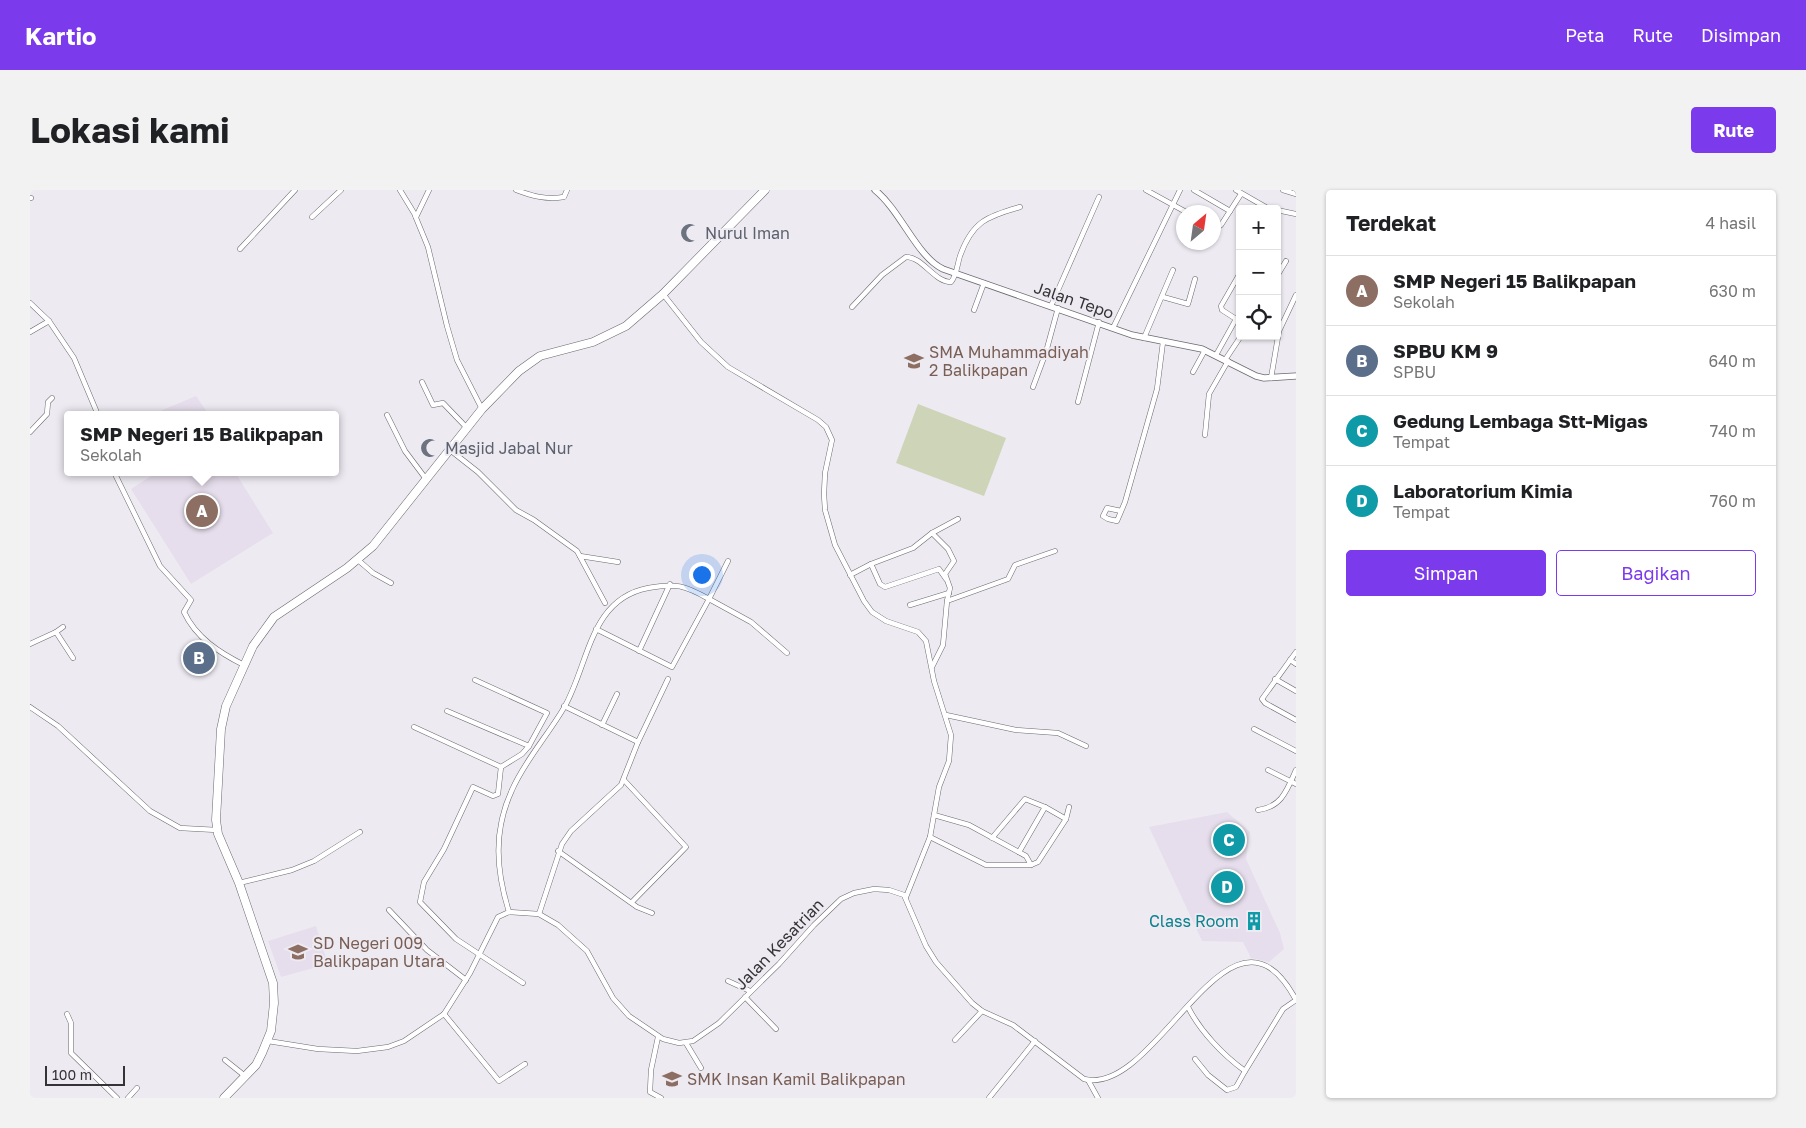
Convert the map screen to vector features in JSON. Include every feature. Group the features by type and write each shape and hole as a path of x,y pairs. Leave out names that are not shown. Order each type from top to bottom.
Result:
{"highway":[{"path":"226,1097 256,1065 268,1040 274,1019 273,983 239,883 217,830 221,729 226,706 253,646 274,617 358,560 389,528 498,390 533,360 547,354 593,342 617,332 638,317 765,190"}],"street":[{"path":"240,249 295,190"},
{"path":"312,217 341,190"},
{"path":"400,190 416,217 428,248 446,326 457,360 482,408"},
{"path":"416,217 429,190"},
{"path":"516,190 532,196 552,199 564,198 567,190"},
{"name":"Jalan Tepo","path":"876,190 898,214 932,262 956,274 1144,338 1205,350 1256,376 1272,378 1296,376"},
{"path":"1146,190 1174,205"},
{"path":"1113,328 1180,190"},
{"path":"1194,190 1230,211"},
{"path":"1236,190 1262,205"},
{"path":"1283,190 1296,194"},
{"path":"1221,225 1241,194"},
{"path":"1051,306 1099,197"},
{"path":"852,307 882,275 906,257 914,259 948,282 953,280 964,247 976,226 988,217 1020,207"},
{"path":"1281,211 1296,214"},
{"path":"1281,269 1286,261"},
{"path":"1144,338 1147,326 1163,297 1173,270"},
{"path":"1163,297 1188,304 1195,279"},
{"path":"1216,355 1236,319 1222,310 1221,306 1236,280"},
{"path":"974,310 984,284"},
{"path":"662,294 701,342 728,367 818,420 826,427 832,444 824,481 825,510 832,536 850,575 872,612 886,621 921,634 927,645 938,693 946,714 952,748 930,837 906,897 929,951 965,994 982,1011 1012,1025 1088,1080 1098,1098"},
{"path":"1272,378 1279,331 1296,295"},
{"path":"30,303 49,321 74,358 96,411"},
{"path":"1033,387 1046,352 1058,308"},
{"path":"30,332 49,321"},
{"path":"1078,402 1099,322"},
{"path":"1205,435 1209,394 1238,340"},
{"path":"1122,511 1149,422 1157,389 1164,342"},
{"path":"1193,372 1205,350"},
{"path":"422,382 433,404 443,403 467,428"},
{"path":"30,432 45,418 48,402 52,398"},
{"path":"387,415 405,452 426,479"},
{"path":"450,450 478,472 514,508 572,547 580,556 605,603"},
{"path":"116,476 160,566 191,600 184,612 192,626 211,645 244,665"},
{"path":"850,575 913,548 932,533 958,519"},
{"path":"932,533 948,549 954,564 946,571 949,593 943,645 932,667"},
{"path":"947,601 1008,579 1015,565 1055,552"},
{"path":"580,556 618,562"},
{"path":"358,560 373,574 391,583"},
{"path":"596,629 674,666 728,560"},
{"path":"872,564 880,584 885,587 938,569 946,579"},
{"path":"639,651 670,584"},
{"path":"509,912 498,866 500,827 512,789 564,706 579,676 585,653 596,629 610,609 624,596 642,590 670,584 684,586 751,622 787,653"},
{"path":"910,605 949,593"},
{"path":"30,644 63,627"},
{"path":"56,632 74,658"},
{"path":"1296,652 1262,699 1265,704 1296,720"},
{"path":"1290,660 1296,664"},
{"path":"539,914 558,851 571,831 608,799 624,780 638,742 668,679"},
{"path":"1275,679 1296,691"},
{"path":"475,680 547,713 529,746 522,754 501,767"},
{"path":"602,725 617,694"},
{"path":"564,706 638,742"},
{"path":"30,708 58,726 150,811 186,829 217,830"},
{"path":"447,711 529,746"},
{"path":"946,714 1016,730 1058,733 1086,746"},
{"path":"414,727 501,767"},
{"path":"1254,729 1296,751"},
{"path":"501,767 498,794 493,796 473,787 444,849 424,882 420,902 453,936 479,956 523,983"},
{"path":"1268,770 1293,782"},
{"path":"1258,810 1271,807 1283,798 1293,782 1296,770"},
{"path":"624,780 686,847 632,902"},
{"path":"992,838 1025,799 1030,799 1066,819"},
{"path":"1019,852 1045,807"},
{"path":"930,837 986,865 1031,865 1038,862 1066,819 1069,807"},
{"path":"934,815 969,825 1030,859 1031,865"},
{"path":"239,883 292,870 314,861 360,832"},
{"path":"558,851 632,902 652,913"},
{"name":"Jalan Kesatrian","path":"686,1043 710,1031 779,964 830,908 848,895 880,889 896,891 906,897"},
{"path":"389,910 427,950 466,980"},
{"path":"268,1040 335,1051 371,1050 404,1041 444,1014 466,980 498,917 509,912 539,914 558,925 580,942 594,961 618,1005 634,1021 658,1037 669,1041 686,1043 701,1068"},
{"path":"1088,1080 1100,1082 1110,1079 1130,1065 1158,1042 1188,1006 1227,972 1253,962 1262,963 1275,969 1288,984 1296,1000 1283,1009 1236,1087 1227,1090 1208,1075 1195,1059"},
{"path":"728,981 750,991"},
{"path":"745,997 776,1029"},
{"path":"1188,1006 1194,1020 1245,1071"},
{"path":"955,1040 982,1011"},
{"path":"67,1014 71,1022 71,1053 117,1098"},
{"path":"444,1014 499,1080 526,1064"},
{"path":"647,1098 650,1092 651,1070 658,1037"},
{"path":"989,1098 1035,1041"},
{"path":"224,1060 245,1076"},
{"path":"128,1098 137,1088"},
{"path":"650,1092 661,1098"}],"shaded area":[{"path":"196,396 206,411 160,411"},
{"path":"151,476 237,476 273,533 191,584 131,489"},
{"path":"1227,812 1250,832 1246,859 1280,933 1284,949 1269,962 1251,958 1243,942 1202,941 1149,827"},
{"name":"SD Negeri 009 Balikpapan Utara","path":"316,926 328,964 281,977 268,941"}],"green space":[{"path":"918,404 1006,438 984,496 896,463"}],"place":[{"name":"Nurul Iman","path":"690,233"},
{"name":"SMA Muhammadiyah 2 Balikpapan","path":"914,361"},
{"name":"Masjid Jabal Nur","path":"430,448"},
{"name":"SMP Negeri 15 Balikpapan","path":"202,511"},
{"name":"SPBU KM 9","path":"199,658"},
{"name":"Gedung Lembaga Stt-Migas","path":"1229,840"},
{"name":"Laboratorium Kimia","path":"1227,887"},
{"name":"Class Room","path":"1254,921"},
{"name":"SD Negeri 009 Balikpapan Utara","path":"298,952"},
{"name":"SMK Insan Kamil Balikpapan","path":"672,1079"}]}
